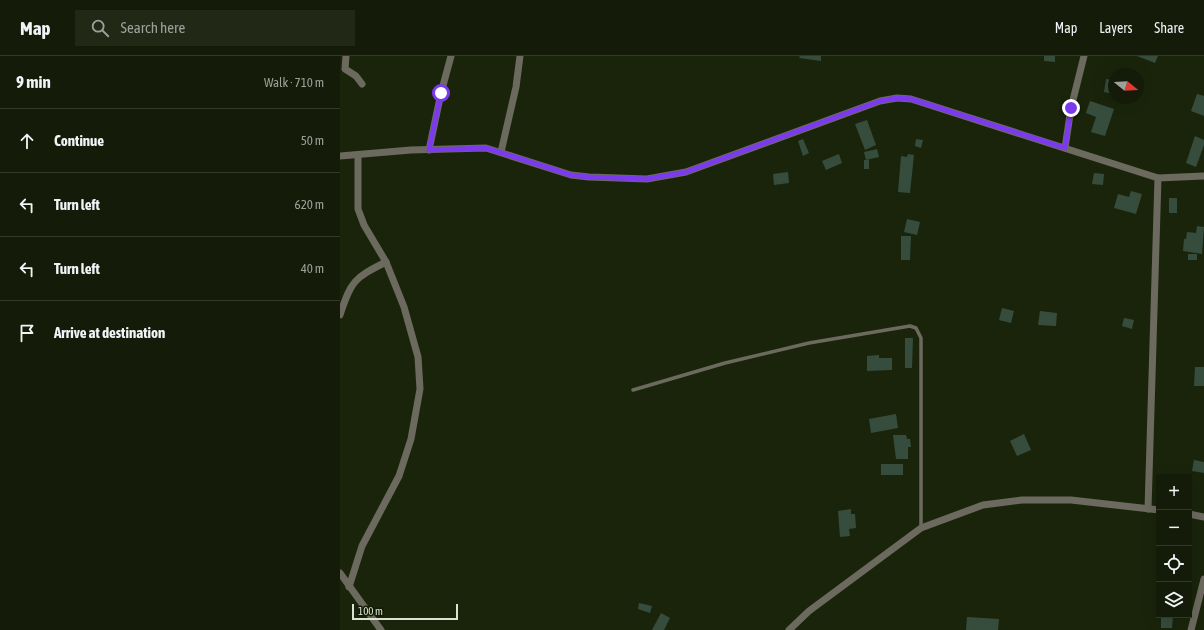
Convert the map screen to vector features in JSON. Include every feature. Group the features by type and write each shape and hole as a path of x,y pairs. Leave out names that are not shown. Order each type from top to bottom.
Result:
{"street":[{"path":"346,56 345,69 356,76 362,84"},
{"path":"429,150 441,93 451,56"},
{"path":"501,152 516,87 520,56"},
{"path":"1065,148 1071,108 1084,56"},
{"path":"340,156 486,148 571,175 647,179 666,177 686,172 880,101 897,98 911,99 1158,178 1204,176"},
{"path":"349,587 362,546 399,476 411,438 418,403 420,376 418,357 404,307 386,262 364,225 358,208 358,154"},
{"path":"1148,508 1158,178"},
{"path":"340,315 353,283 364,273 386,262"},
{"path":"788,630 809,611 921,528 983,505 1022,500 1071,500 1156,509"},
{"path":"1192,515 1204,517"},
{"path":"340,573 381,630"},
{"path":"1191,630 1204,579"}],"lane":[{"path":"633,390 725,363 810,343 910,326 916,328 921,338 921,528"}],"building":[{"path":"800,56 821,56 821,61 799,58"},
{"path":"1044,56 1055,56 1055,62 1044,61"},
{"path":"1137,56 1158,56 1155,63"},
{"path":"1106,79 1108,79 1108,93 1104,92"},
{"path":"1197,94 1204,96 1204,116 1191,111"},
{"path":"1090,101 1114,109 1105,136 1091,132 1096,117 1086,113"},
{"path":"867,120 876,145 865,150 855,124"},
{"path":"1195,136 1204,140 1204,145 1196,167 1186,163"},
{"path":"803,139 809,153 803,156 798,141"},
{"path":"916,139 923,140 921,148 915,146"},
{"path":"877,149 879,157 866,160 864,152"},
{"path":"839,154 842,163 826,170 822,161"},
{"path":"908,154 914,155 910,193 898,192 901,156 907,157"},
{"path":"864,160 869,160 869,169 864,169"},
{"path":"788,172 789,183 774,185 773,174"},
{"path":"1094,173 1104,174 1103,185 1092,184"},
{"path":"1131,191 1142,194 1136,214 1114,208 1118,194 1129,197"},
{"path":"1169,198 1177,198 1177,213 1169,213"},
{"path":"907,219 920,222 917,235 904,232"},
{"path":"1197,226 1204,227 1202,254 1183,251 1184,239 1186,239 1187,232 1196,233"},
{"path":"901,236 911,236 910,260 901,260"},
{"path":"1188,254 1197,254 1197,260 1188,260"},
{"path":"1002,308 1014,311 1011,323 999,320"},
{"path":"1040,311 1057,313 1056,326 1038,325"},
{"path":"1124,318 1134,320 1132,329 1122,326"},
{"path":"905,338 913,338 912,368 905,368"},
{"path":"879,355 879,358 892,358 892,370 867,371 867,356"},
{"path":"1195,367 1204,367 1204,386 1194,386"},
{"path":"896,414 898,428 871,433 869,419"},
{"path":"1024,434 1031,450 1017,456 1010,441"},
{"path":"893,435 906,435 907,439 910,439 911,447 908,447 908,459 896,459"},
{"path":"1194,460 1204,462 1204,473 1192,471"},
{"path":"881,464 903,464 903,475 881,475"},
{"path":"851,509 851,514 855,514 856,528 849,529 850,536 840,537 838,511"},
{"path":"639,603 652,606 650,613 638,609"},
{"path":"661,613 670,618 664,630 652,630"},
{"path":"967,617 999,619 998,630 966,630"},
{"path":"1161,618 1173,618 1172,628 1161,628"}],"route":[{"path":"441,93 429,150 486,148 571,175 647,179 666,177 686,172 836,116 880,101 897,98 911,99 1065,148 1066,132 1071,108"}]}
